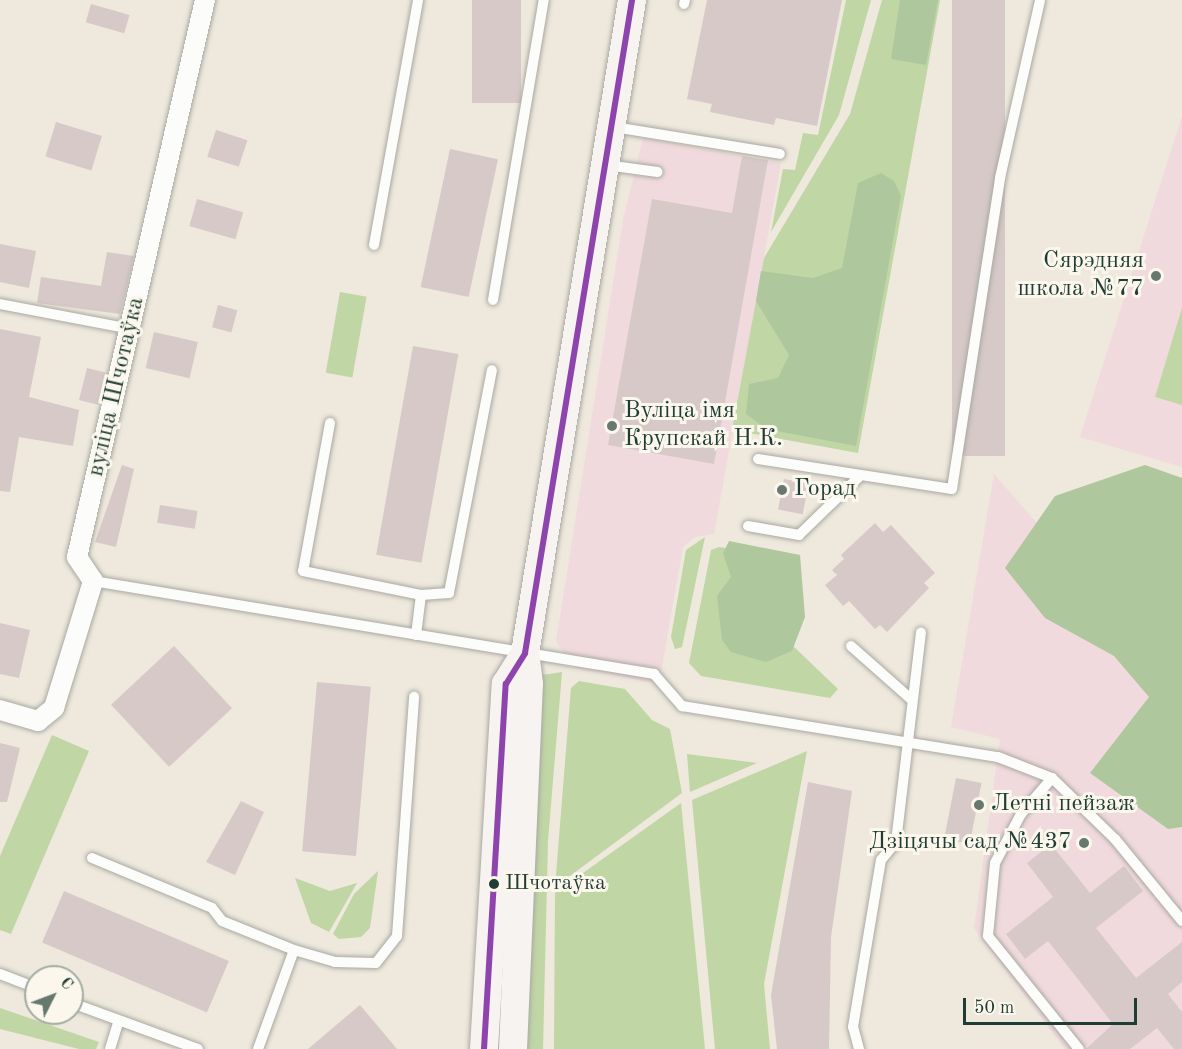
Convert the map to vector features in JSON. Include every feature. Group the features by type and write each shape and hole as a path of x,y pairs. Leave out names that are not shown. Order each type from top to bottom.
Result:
{"street":[{"name":"вуліца Шчотаўка","path":"93,581 77,557 205,0"},
{"path":"513,1049 529,684 525,653 603,164 632,0"},
{"path":"0,710 38,721 54,708 93,581"},
{"path":"484,1049 506,684 525,653"}],"lane":[{"path":"374,245 418,0"},
{"path":"493,300 544,0"},
{"path":"758,459 952,489 1000,178 1040,0"},
{"path":"610,127 780,154"},
{"path":"603,164 658,172"},
{"path":"0,304 131,329"},
{"path":"330,423 303,571 421,595 449,593 492,370"},
{"path":"748,526 799,535 861,475"},
{"path":"93,581 654,674 682,706 908,740 998,757 1052,778 1115,839 1182,921"},
{"path":"416,635 421,595"},
{"path":"859,1049 853,1026 881,860 896,842 921,632"},
{"path":"851,646 912,700"},
{"path":"92,858 212,908 222,921 294,950 335,962 376,963 397,936 414,697"},
{"path":"1052,778 1021,814 995,863 988,936 1079,1049"},
{"path":"258,1049 294,950"},
{"path":"0,974 24,983"},
{"path":"84,1008 198,1049"},
{"path":"110,1049 118,1022"}],"shaded area":[{"name":"Сярэдняя школа №77","path":"1182,116 1182,467 1080,437"},
{"path":"643,138 781,163 714,534 695,537 683,547 659,684 575,668 556,642 623,220"},
{"name":"Дзіцячы сад №437","path":"994,474 1182,689 1182,1049 1065,1049 974,928 1000,739 951,727"}],"green space":[{"path":"846,0 871,0 839,115 771,232 783,169 795,170 803,133 818,135"},
{"path":"882,0 940,0 858,453 732,430 764,258 850,114"},
{"path":"900,0 938,0 926,65 891,59"},
{"path":"881,173 894,181 901,196 856,446 766,429 746,414 749,384 778,378 789,355 756,301 761,271 813,278 842,268 858,183"},
{"path":"340,292 367,297 352,377 326,373"},
{"path":"1182,308 1182,405 1155,397"},
{"path":"1145,465 1182,478 1182,827 1168,829 1090,773 1149,697 1114,656 1045,618 1005,568 1055,496"},
{"path":"705,537 682,647 675,649 671,637 686,550"},
{"path":"729,541 800,555 805,617 792,651 766,662 731,652 722,640 717,596 731,577 723,553"},
{"path":"719,547 788,557 792,645 838,689 830,698 701,676 689,663 711,550"},
{"path":"562,672 548,841 543,1049 521,1049 542,675"},
{"path":"579,681 625,689 652,720 670,729 682,793 555,887 571,688"},
{"path":"52,735 89,751 11,934 0,930 0,856"},
{"path":"807,751 764,984 770,1049 715,1049 692,800"},
{"path":"687,754 757,763 690,792"},
{"path":"681,803 705,1049 554,1049 555,893"},
{"path":"378,871 370,928 361,937 339,939 333,934 354,894"},
{"path":"295,878 330,891 357,883 329,932 311,923"},
{"path":"0,1008 24,1016 24,1025 50,1025 99,1042 96,1049 79,1049 0,1029"}],"building":[{"path":"472,0 521,0 521,103 472,103"},
{"path":"707,0 842,0 817,126 776,118 774,125 710,112 712,104 687,99"},
{"path":"952,0 1005,0 1005,456 952,456"},
{"path":"91,4 129,15 124,33 86,22"},
{"path":"56,122 102,136 91,170 45,156"},
{"path":"216,130 247,140 239,167 207,157"},
{"path":"450,149 498,159 469,297 421,287"},
{"path":"742,156 768,160 714,464 608,445 652,199 732,213"},
{"path":"197,199 243,212 235,239 189,226"},
{"path":"0,244 36,251 29,288 0,282"},
{"path":"107,252 134,256 120,314 37,303 41,277 101,286"},
{"path":"218,305 237,310 231,332 212,327"},
{"path":"0,329 41,337 29,397 79,410 73,446 19,437 10,492 0,491"},
{"path":"154,332 198,342 190,378 146,368"},
{"path":"413,346 458,354 421,563 376,555"},
{"path":"87,368 107,373 99,405 79,400"},
{"path":"122,465 134,469 116,547 95,542"},
{"path":"784,479 809,484 803,514 778,509"},
{"path":"160,505 198,511 195,529 157,523"},
{"path":"875,523 883,532 891,525 935,573 924,583 929,588 887,632 880,625 875,629 849,601 843,606 825,585 837,575 832,570 844,559 841,555"},
{"path":"0,623 30,630 19,678 0,674"},
{"path":"174,646 232,708 169,767 111,705"},
{"path":"317,682 371,687 356,856 302,851"},
{"path":"0,743 20,748 7,802 0,802"},
{"path":"956,778 982,783 970,844 944,839"},
{"path":"808,782 852,791 831,937 829,1049 777,1049 771,995"},
{"path":"241,801 264,812 235,875 206,862"},
{"path":"1051,844 1090,893 1124,866 1143,891 1096,928 1136,978 1182,942 1182,982 1168,994 1182,1012 1182,1049 1174,1049 1157,1028 1130,1049 1086,1049 1113,1024 1048,941 1025,959 1006,934 1053,897 1027,863"},
{"path":"64,891 229,961 207,1012 42,943"},
{"path":"360,1005 397,1049 308,1049"}],"transit line":[{"path":"484,1049 506,684 525,653 632,0"}],"place":[{"name":"Сярэдняя школа №77","path":"1156,276"},
{"name":"Вуліца імя Крупскай Н.К.","path":"612,426"},
{"name":"Горад","path":"782,490"},
{"name":"Летні пейзаж","path":"979,805"},
{"name":"Дзіцячы сад №437","path":"1084,843"},
{"name":"Шчотаўка","path":"494,884"}]}
